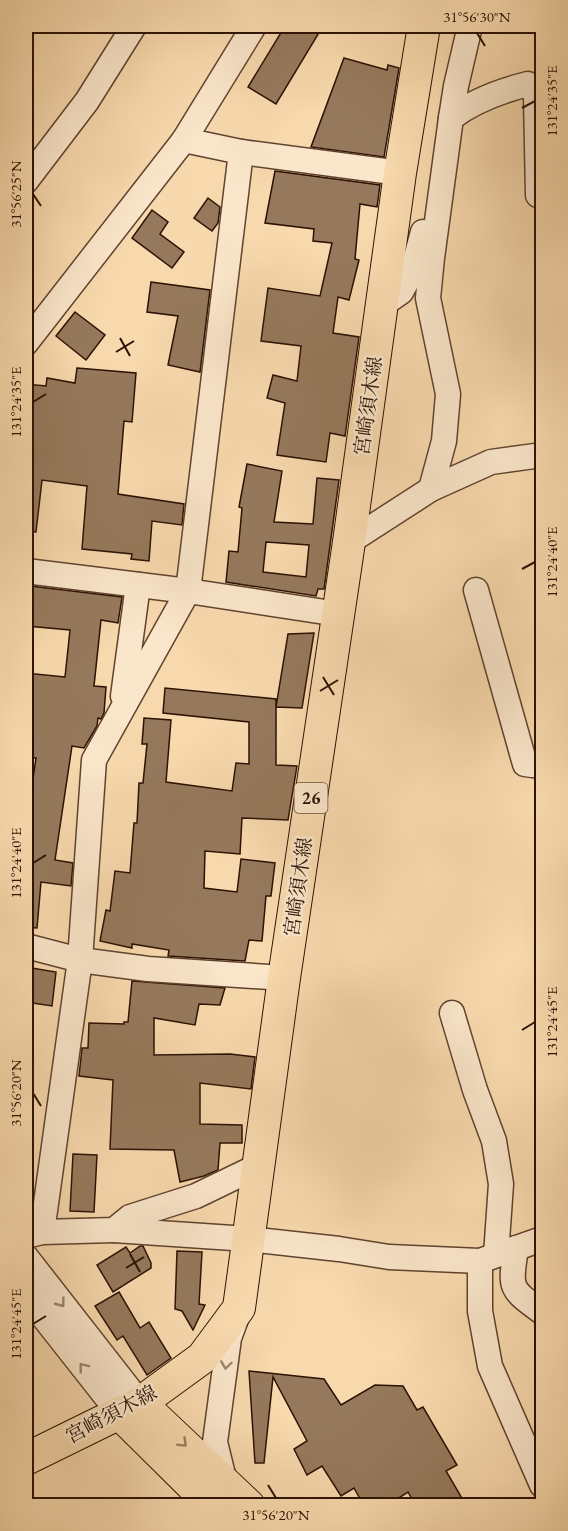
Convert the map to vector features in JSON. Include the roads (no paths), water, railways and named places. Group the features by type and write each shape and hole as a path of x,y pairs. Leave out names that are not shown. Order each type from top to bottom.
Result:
{"main road":[{"name":"宮崎須木線","path":"26,1458 130,1408 202,1358 239,1308 400,173 424,26"},
{"path":"130,1408 219,1494 249,1506"}],"street":[{"path":"26,182 87,101 134,26"},
{"path":"26,343 184,140 254,26"},
{"path":"431,489 444,441 448,394 428,298 451,118 470,26"},
{"path":"451,118 466,106 516,87 528,84 533,88 536,97 538,195"},
{"path":"184,140 241,152 400,173"},
{"path":"241,152 188,591 94,760 81,960 34,1234 114,1230 248,1239 339,1248 389,1257 498,1255 543,1239"},
{"path":"381,306 401,292 412,272 428,218 438,211"},
{"path":"349,542 431,489 491,462 543,455"},
{"path":"26,571 188,591 338,614"},
{"path":"122,710 138,585"},
{"path":"476,590 525,764 543,762"},
{"path":"26,946 81,960 148,969 284,978"},
{"path":"452,1013 494,1141 501,1184 498,1255 480,1311 490,1366 543,1485"},
{"path":"114,1230 130,1217 196,1196 258,1166"},
{"path":"498,1255 512,1277 516,1291 543,1312"},
{"path":"26,1257 130,1408"},
{"path":"26,1295 130,1408"},
{"path":"219,1494 215,1442 230,1338 239,1308"}]}
